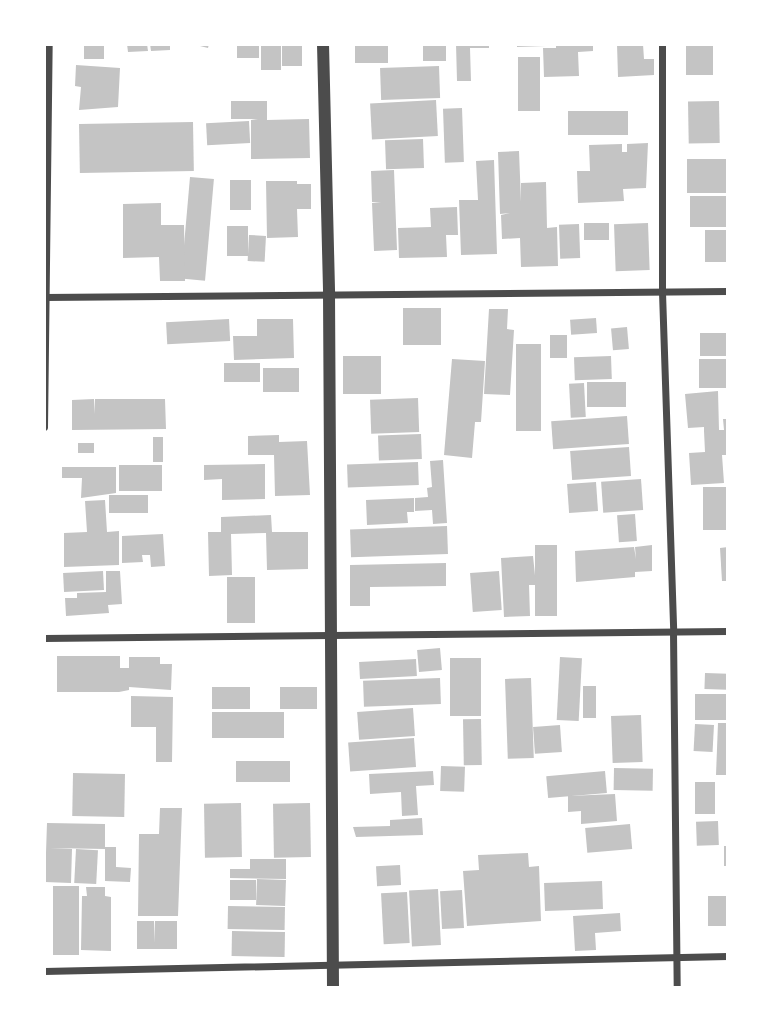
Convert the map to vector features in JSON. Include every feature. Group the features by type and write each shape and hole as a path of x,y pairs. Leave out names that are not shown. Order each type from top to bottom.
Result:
{"street":[{"path":"44,427 49,44"},
{"path":"323,44 330,293 329,635 333,988"},
{"path":"662,44 662,292 673,632 677,988"},
{"path":"45,297 728,291"},
{"path":"44,638 728,631"},
{"path":"44,971 333,967 728,956"}],"building":[{"path":"84,44 104,44 104,59 84,59"},
{"path":"127,44 147,44 148,51 128,52"},
{"path":"150,44 170,44 170,50 151,51"},
{"path":"192,44 209,44 208,48"},
{"path":"237,44 259,44 259,58 237,58"},
{"path":"261,44 281,44 281,70 261,70"},
{"path":"282,44 302,44 302,66 282,66"},
{"path":"355,44 388,44 388,63 355,63"},
{"path":"423,44 446,44 446,61 423,61"},
{"path":"456,44 489,44 489,48 470,48 471,81 457,81"},
{"path":"517,44 546,44 546,46 517,47"},
{"path":"556,44 593,44 593,51 578,52 579,76 544,77 543,48 556,48"},
{"path":"617,44 643,44 644,59 654,59 654,75 618,77"},
{"path":"686,44 713,44 713,75 686,75"},
{"path":"518,57 540,57 540,111 518,111"},
{"path":"76,65 120,68 118,107 79,110 81,87 75,86"},
{"path":"439,66 440,98 381,100 380,68"},
{"path":"436,100 438,136 372,139 370,103"},
{"path":"231,101 267,101 267,120 309,119 310,158 251,159 251,120 258,119 231,119"},
{"path":"719,101 720,143 689,144 688,102"},
{"path":"462,108 464,162 445,163 443,109"},
{"path":"568,111 628,111 628,135 568,135"},
{"path":"249,121 250,143 207,145 206,123"},
{"path":"193,122 194,171 80,173 79,124"},
{"path":"423,139 424,168 386,169 385,140"},
{"path":"648,143 646,188 623,189 624,201 578,203 577,171 590,171 589,145 622,144 622,152 627,152 627,144"},
{"path":"519,151 521,202 521,183 546,182 547,228 557,227 558,266 521,267 520,238 502,239 501,215 510,213 500,214 498,152"},
{"path":"687,159 728,159 728,193 687,193"},
{"path":"494,160 497,254 461,255 459,200 478,200 476,161"},
{"path":"394,170 397,250 374,251 372,203 381,202 372,202 371,171"},
{"path":"190,177 214,179 205,281 181,279"},
{"path":"230,180 251,180 251,210 230,210"},
{"path":"266,181 311,184 311,209 297,209 298,237 267,238"},
{"path":"690,196 728,196 728,227 690,227"},
{"path":"161,203 161,225 184,225 185,281 160,281 159,257 123,258 123,204"},
{"path":"457,207 458,235 446,235 447,257 399,258 398,228 431,227 430,208"},
{"path":"584,223 609,223 609,240 584,240"},
{"path":"648,223 650,270 616,271 614,224"},
{"path":"579,224 580,258 560,259 559,225"},
{"path":"227,226 248,226 248,256 227,256"},
{"path":"705,230 728,230 728,262 705,262"},
{"path":"249,235 266,236 265,262 248,261"},
{"path":"403,308 441,308 441,345 403,345"},
{"path":"489,309 508,309 507,329 514,330 510,395 484,394"},
{"path":"596,318 597,333 571,335 570,320"},
{"path":"229,319 230,341 167,344 166,322"},
{"path":"257,319 293,319 294,358 234,360 233,336 257,336"},
{"path":"627,327 629,349 613,350 611,328"},
{"path":"700,333 728,333 728,356 700,356"},
{"path":"550,335 567,335 567,358 550,358"},
{"path":"516,344 541,344 541,431 516,431"},
{"path":"343,356 381,356 381,394 343,394"},
{"path":"611,356 612,379 575,380 574,357"},
{"path":"452,359 485,361 481,422 475,422 472,458 444,455"},
{"path":"699,359 728,359 728,388 699,388"},
{"path":"224,363 260,363 260,382 224,382"},
{"path":"263,368 299,368 299,392 263,392"},
{"path":"587,382 626,382 626,407 587,407"},
{"path":"584,383 586,417 571,418 569,384"},
{"path":"718,391 719,430 724,430 723,419 728,419 728,455 722,455 724,483 691,485 689,453 705,452 704,427 688,428 685,394"},
{"path":"418,398 419,432 371,434 370,400"},
{"path":"94,399 95,414 95,399 165,399 166,429 72,430 72,400"},
{"path":"627,416 629,444 553,449 551,421"},
{"path":"421,434 422,459 379,460 378,436"},
{"path":"279,435 279,442 307,441 310,495 275,496 274,455 248,455 248,436"},
{"path":"153,437 163,437 163,462 153,462"},
{"path":"78,443 94,443 94,453 78,453"},
{"path":"629,447 631,476 572,480 570,451"},
{"path":"443,460 447,523 433,524 432,510 415,511 415,498 428,497 427,488 432,487 430,461"},
{"path":"418,462 419,485 348,487 347,464"},
{"path":"265,464 265,499 222,500 222,479 204,480 204,465"},
{"path":"119,465 162,465 162,491 119,491"},
{"path":"62,467 116,467 116,493 81,498 82,478 62,478"},
{"path":"641,479 643,510 603,513 601,482"},
{"path":"596,482 598,511 569,513 567,484"},
{"path":"703,487 728,487 728,530 703,530"},
{"path":"109,495 148,495 148,513 109,513"},
{"path":"414,498 414,512 407,512 408,523 367,525 366,500"},
{"path":"105,500 107,532 119,531 119,565 64,567 64,533 87,532 85,501"},
{"path":"635,514 637,541 619,542 617,515"},
{"path":"271,515 272,532 308,532 308,569 267,570 266,533 231,534 232,575 209,576 208,532 221,532 221,517"},
{"path":"447,526 448,554 351,557 350,529"},
{"path":"163,534 165,566 151,567 150,555 142,555 143,562 122,563 122,536"},
{"path":"535,545 557,545 557,616 535,616"},
{"path":"652,545 652,571 635,572 635,577 576,582 575,551 634,547 636,559 635,547"},
{"path":"728,547 728,581 722,581 720,548"},
{"path":"533,556 536,585 529,585 530,616 504,617 501,558"},
{"path":"446,563 446,586 370,587 370,606 350,606 350,565"},
{"path":"103,571 104,590 64,592 63,573"},
{"path":"106,571 120,571 122,604 108,605 109,613 66,616 65,598 77,598 77,593 106,592"},
{"path":"499,571 502,610 473,612 470,573"},
{"path":"227,577 255,577 255,623 227,623"},
{"path":"440,648 442,670 419,672 417,650"},
{"path":"57,656 120,656 120,668 129,668 129,657 160,657 160,664 172,664 171,690 129,687 129,690 119,692 57,692"},
{"path":"560,657 582,658 579,721 557,720"},
{"path":"450,658 481,658 481,716 450,716"},
{"path":"416,659 417,676 360,679 359,662"},
{"path":"705,673 728,674 727,690 704,689"},
{"path":"440,678 441,704 364,707 363,681"},
{"path":"531,678 534,758 508,759 505,679"},
{"path":"583,686 596,686 596,718 583,718"},
{"path":"212,687 250,687 250,709 212,709"},
{"path":"280,687 317,687 317,709 280,709"},
{"path":"695,694 728,694 728,720 695,720"},
{"path":"131,696 173,697 172,762 156,762 156,727 131,727"},
{"path":"413,708 415,736 359,740 357,712"},
{"path":"212,712 284,712 284,738 212,738"},
{"path":"641,715 643,762 613,763 611,716"},
{"path":"463,719 481,719 482,765 464,765"},
{"path":"718,723 728,723 728,775 716,775"},
{"path":"695,724 714,725 713,752 694,751"},
{"path":"560,725 562,752 535,754 533,727"},
{"path":"414,738 416,767 350,772 348,743"},
{"path":"236,761 290,761 290,782 236,782"},
{"path":"441,766 465,767 464,792 440,791"},
{"path":"614,768 653,769 653,791 614,790"},
{"path":"433,771 434,785 416,786 418,815 402,816 401,792 370,794 369,774"},
{"path":"605,771 607,793 548,798 546,776"},
{"path":"73,773 125,774 124,817 72,816"},
{"path":"695,782 715,782 715,814 695,814"},
{"path":"615,794 617,821 581,824 581,811 568,812 568,796"},
{"path":"241,803 242,857 205,858 204,804"},
{"path":"310,803 311,857 274,858 273,804"},
{"path":"160,808 182,808 178,916 138,916 139,834 159,834"},
{"path":"422,818 423,835 356,837 353,827 390,826 390,820"},
{"path":"718,821 719,845 697,846 696,822"},
{"path":"47,823 105,824 105,849 50,848 72,849 71,883 45,882"},
{"path":"630,824 632,849 587,853 585,828"},
{"path":"724,846 728,846 728,866 724,866"},
{"path":"105,847 116,847 116,867 131,868 130,882 105,881"},
{"path":"76,849 98,850 96,884 74,883"},
{"path":"528,853 529,867 539,866 541,921 467,926 463,871 479,870 478,855"},
{"path":"250,859 286,859 286,879 230,878 230,869 250,869"},
{"path":"400,865 401,885 377,886 376,866"},
{"path":"257,879 286,880 285,906 256,905"},
{"path":"230,880 256,880 256,900 230,900"},
{"path":"602,881 603,909 545,911 544,883"},
{"path":"53,886 79,886 79,955 53,955"},
{"path":"86,887 105,887 105,896 111,897 111,951 81,950 82,896 87,896"},
{"path":"438,889 441,945 412,946 409,891"},
{"path":"462,890 464,928 442,929 440,891"},
{"path":"407,892 410,943 384,944 381,893"},
{"path":"708,896 728,896 728,926 708,926"},
{"path":"228,906 285,907 285,930 228,929"},
{"path":"620,913 621,931 595,933 596,950 575,951 573,916"},
{"path":"137,921 154,921 155,943 155,921 177,921 177,949 137,949"},
{"path":"232,931 285,932 285,957 232,956"}]}
